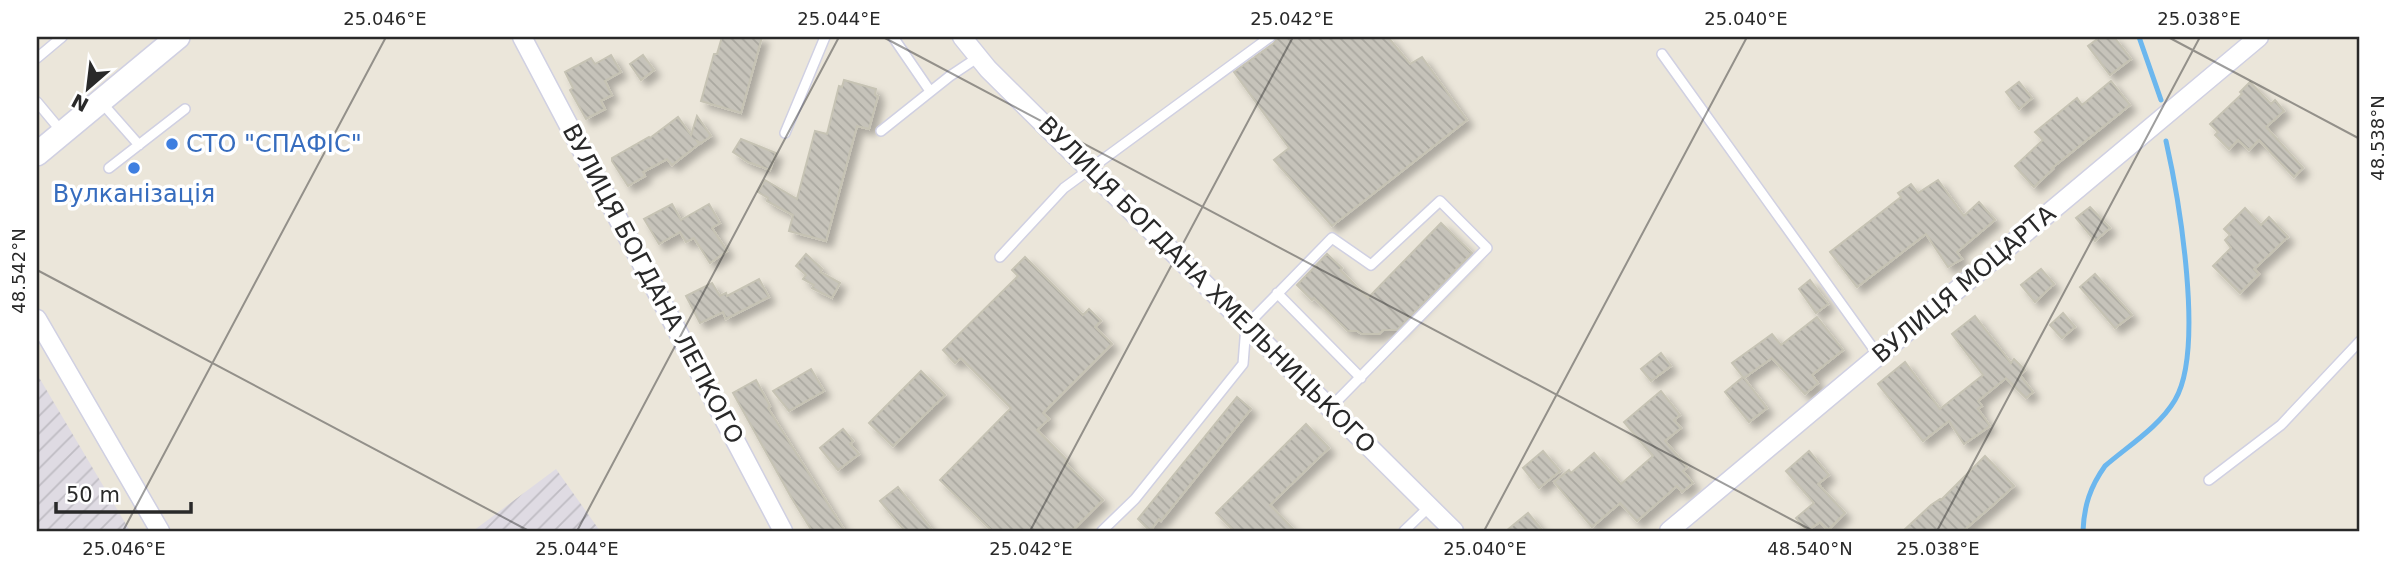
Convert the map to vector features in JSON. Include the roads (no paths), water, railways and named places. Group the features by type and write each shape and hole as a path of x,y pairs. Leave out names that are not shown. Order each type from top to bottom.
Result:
{"street":[{"path":"37,154 178,37"},
{"name":"ВУЛИЦЯ БОГДАНА ЛЕПКОГО","path":"523,37 783,531"},
{"name":"ВУЛИЦЯ МОЦАРТА","path":"1669,531 2259,37"},
{"name":"ВУЛИЦЯ БОГДАНА ХМЕЛЬНИЦЬКОГО","path":"963,38 977,58 1454,531"},
{"path":"37,319 160,531"}],"lane":[{"path":"37,58 62,37"},
{"path":"785,133 825,37"},
{"path":"893,37 930,91"},
{"path":"1000,257 1064,188 1270,37"},
{"path":"1662,54 1878,355"},
{"path":"881,131 930,91 977,58"},
{"path":"37,102 63,133"},
{"path":"101,102 139,145"},
{"path":"109,168 185,108"},
{"path":"1102,531 1135,499 1243,364 1247,326 1332,238 1370,265 1440,201 1488,248 1330,408"},
{"path":"1278,293 1361,378"},
{"path":"2209,480 2281,425 2360,341"},
{"path":"1404,531 1430,506"}],"waterway":[{"path":"2139,37 2161,100"},
{"path":"2083,531 2089,497 2105,466 2161,419 2175,400 2184,377 2188,347 2187,274 2166,141"}],"place":[{"name":"СТО \"СПАФІС\"","path":"172,144"},
{"name":"Вулканізація","path":"134,168"}]}
